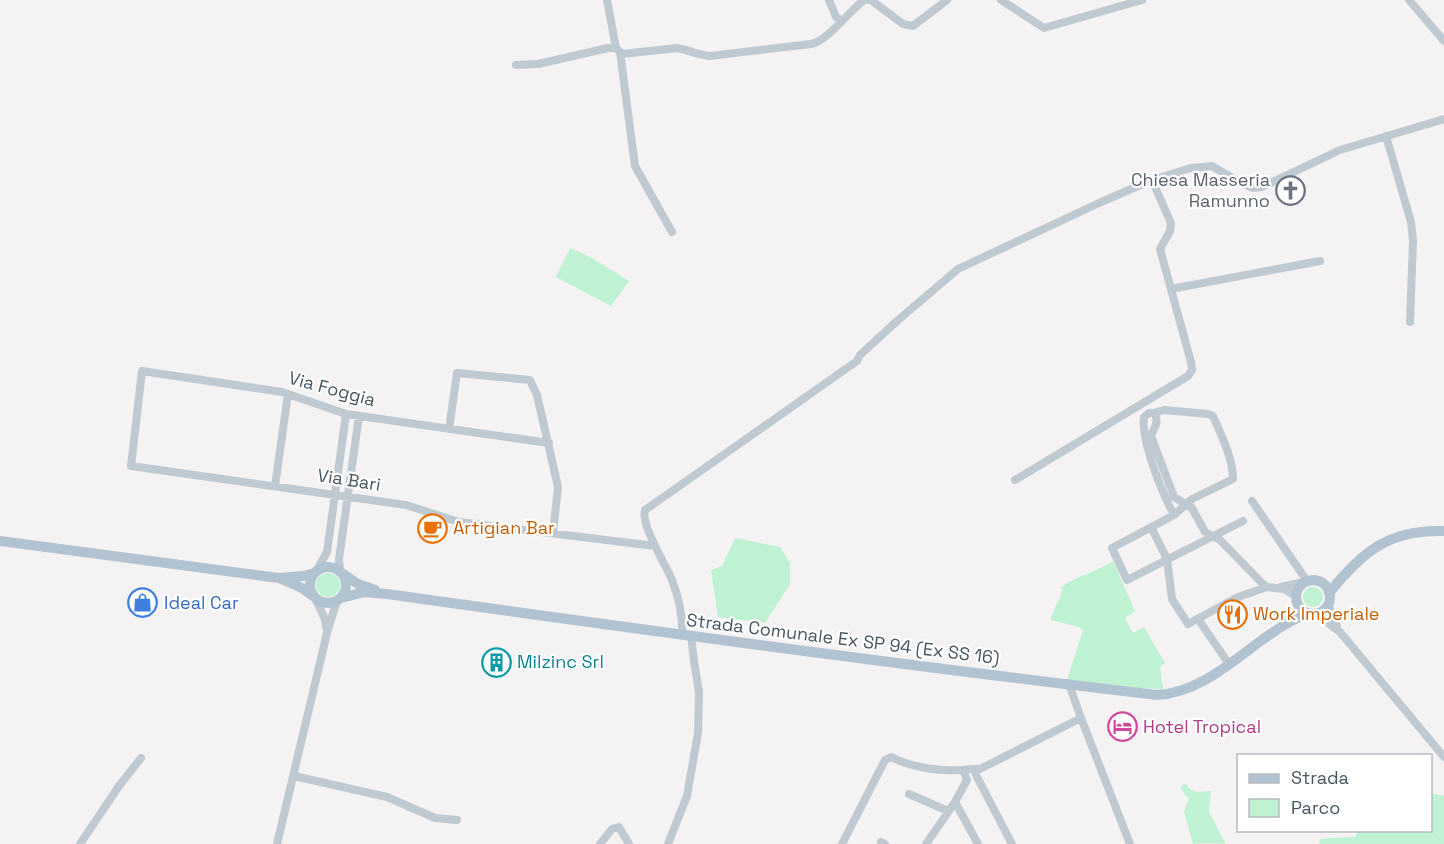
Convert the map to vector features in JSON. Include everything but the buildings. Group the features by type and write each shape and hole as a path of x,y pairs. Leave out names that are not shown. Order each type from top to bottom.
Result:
{"main road":[{"path":"1346,572 1325,609 1312,613 1300,608 1297,599 1300,586 1306,582 1312,580 1322,582 1346,572 1372,549 1394,537 1415,531 1444,531"},
{"path":"0,541 279,578 303,576 329,567 341,572 346,588 340,599 333,603 326,603 320,602 302,588 279,578"},
{"path":"315,597 310,582 316,572"},
{"name":"Strada Comunale Ex SP 94 (Ex SS 16)","path":"341,572 358,584 387,594"},
{"path":"1322,582 1329,599"},
{"name":"Strada Comunale Ex SP 94 (Ex SS 16)","path":"340,599 366,592 387,594 687,636 1157,695 1171,694 1186,689 1216,674 1277,629 1289,617 1297,599"},
{"name":"Strada Comunale Ex SP 94 (Ex SS 16)","path":"1277,629 1312,613"}],"street":[{"path":"607,0 618,50 635,166 672,232"},
{"path":"829,0 836,17 842,21"},
{"path":"516,64 538,64 608,48 618,50 622,54 677,48 710,56 811,44 823,39 864,0"},
{"path":"869,0 903,24 914,26 947,0"},
{"path":"1001,0 1044,28 1142,0"},
{"path":"1409,0 1444,41"},
{"path":"668,844 687,796 698,733 699,692 678,597 644,518 645,510 857,361 860,355 897,321 958,269 1099,202 1152,180 1191,168 1212,166 1243,184 1253,188 1262,187 1340,150 1444,119"},
{"path":"1386,136 1412,222 1410,322"},
{"path":"1015,480 1188,376 1192,370 1160,249 1170,231 1171,223 1152,180"},
{"path":"1171,289 1320,261"},
{"name":"Via Foggia","path":"142,371 282,392 346,414 549,443"},
{"name":"Via Bari","path":"142,371 131,466 406,505 459,522 655,546"},
{"path":"449,429 457,373 530,380 537,395 558,487 553,533"},
{"path":"275,486 288,394"},
{"path":"1174,515 1157,474 1143,423 1144,417 1149,413 1164,410 1213,416 1226,449 1233,479 1192,499 1174,515 1112,548 1127,580 1243,521"},
{"path":"1154,413 1157,423 1151,436 1174,496 1192,508 1205,532 1220,540 1271,588 1284,589 1297,599"},
{"path":"316,572 327,552 346,414"},
{"path":"341,572 339,559 359,416"},
{"path":"1151,527 1167,559 1172,599 1188,624 1239,597 1306,582 1252,501"},
{"path":"315,597 325,619 327,633"},
{"path":"277,844 327,633 335,607 340,599"},
{"path":"1329,599 1332,616 1340,632 1444,757"},
{"path":"1312,613 1340,632"},
{"path":"1198,619 1228,664"},
{"path":"1069,684 1130,844"},
{"path":"926,844 974,775 1082,718"},
{"path":"842,844 885,760 891,757 927,769 963,770 974,775 1012,844"},
{"path":"80,844 141,758"},
{"path":"963,770 974,775"},
{"path":"294,776 387,797 435,818 457,820"},
{"path":"909,794 948,811"},
{"path":"955,802 978,844"},
{"path":"600,844 612,829 619,827 629,844"}],"green space":[{"path":"570,248 592,258 629,281 611,306 556,277"},
{"path":"735,538 780,547 790,563 790,584 765,623 718,617 711,570 722,566"},
{"path":"1113,561 1135,611 1125,618 1133,633 1144,627 1165,663 1160,667 1163,689 1132,688 1067,680 1083,630 1051,620 1063,590 1060,588"},
{"path":"328,573 337,576 340,585 337,594 328,597 319,594 316,585 319,576"},
{"path":"1313,587 1320,590 1323,597 1320,604 1313,607 1306,604 1303,597 1306,590"},
{"path":"1186,784 1193,791 1211,791 1209,812 1226,844 1193,844 1184,812 1189,798 1180,786"},
{"path":"1432,793 1444,796 1444,844 1319,844 1320,839 1356,837 1357,832 1432,832"}],"place":[{"name":"Chiesa Masseria Ramunno","path":"1291,190"},
{"name":"Artigian Bar","path":"432,528"},
{"name":"Ideal Car","path":"143,603"},
{"name":"Work Imperiale","path":"1232,614"},
{"name":"Milzinc Srl","path":"496,662"},
{"name":"Hotel Tropical","path":"1122,727"}]}
